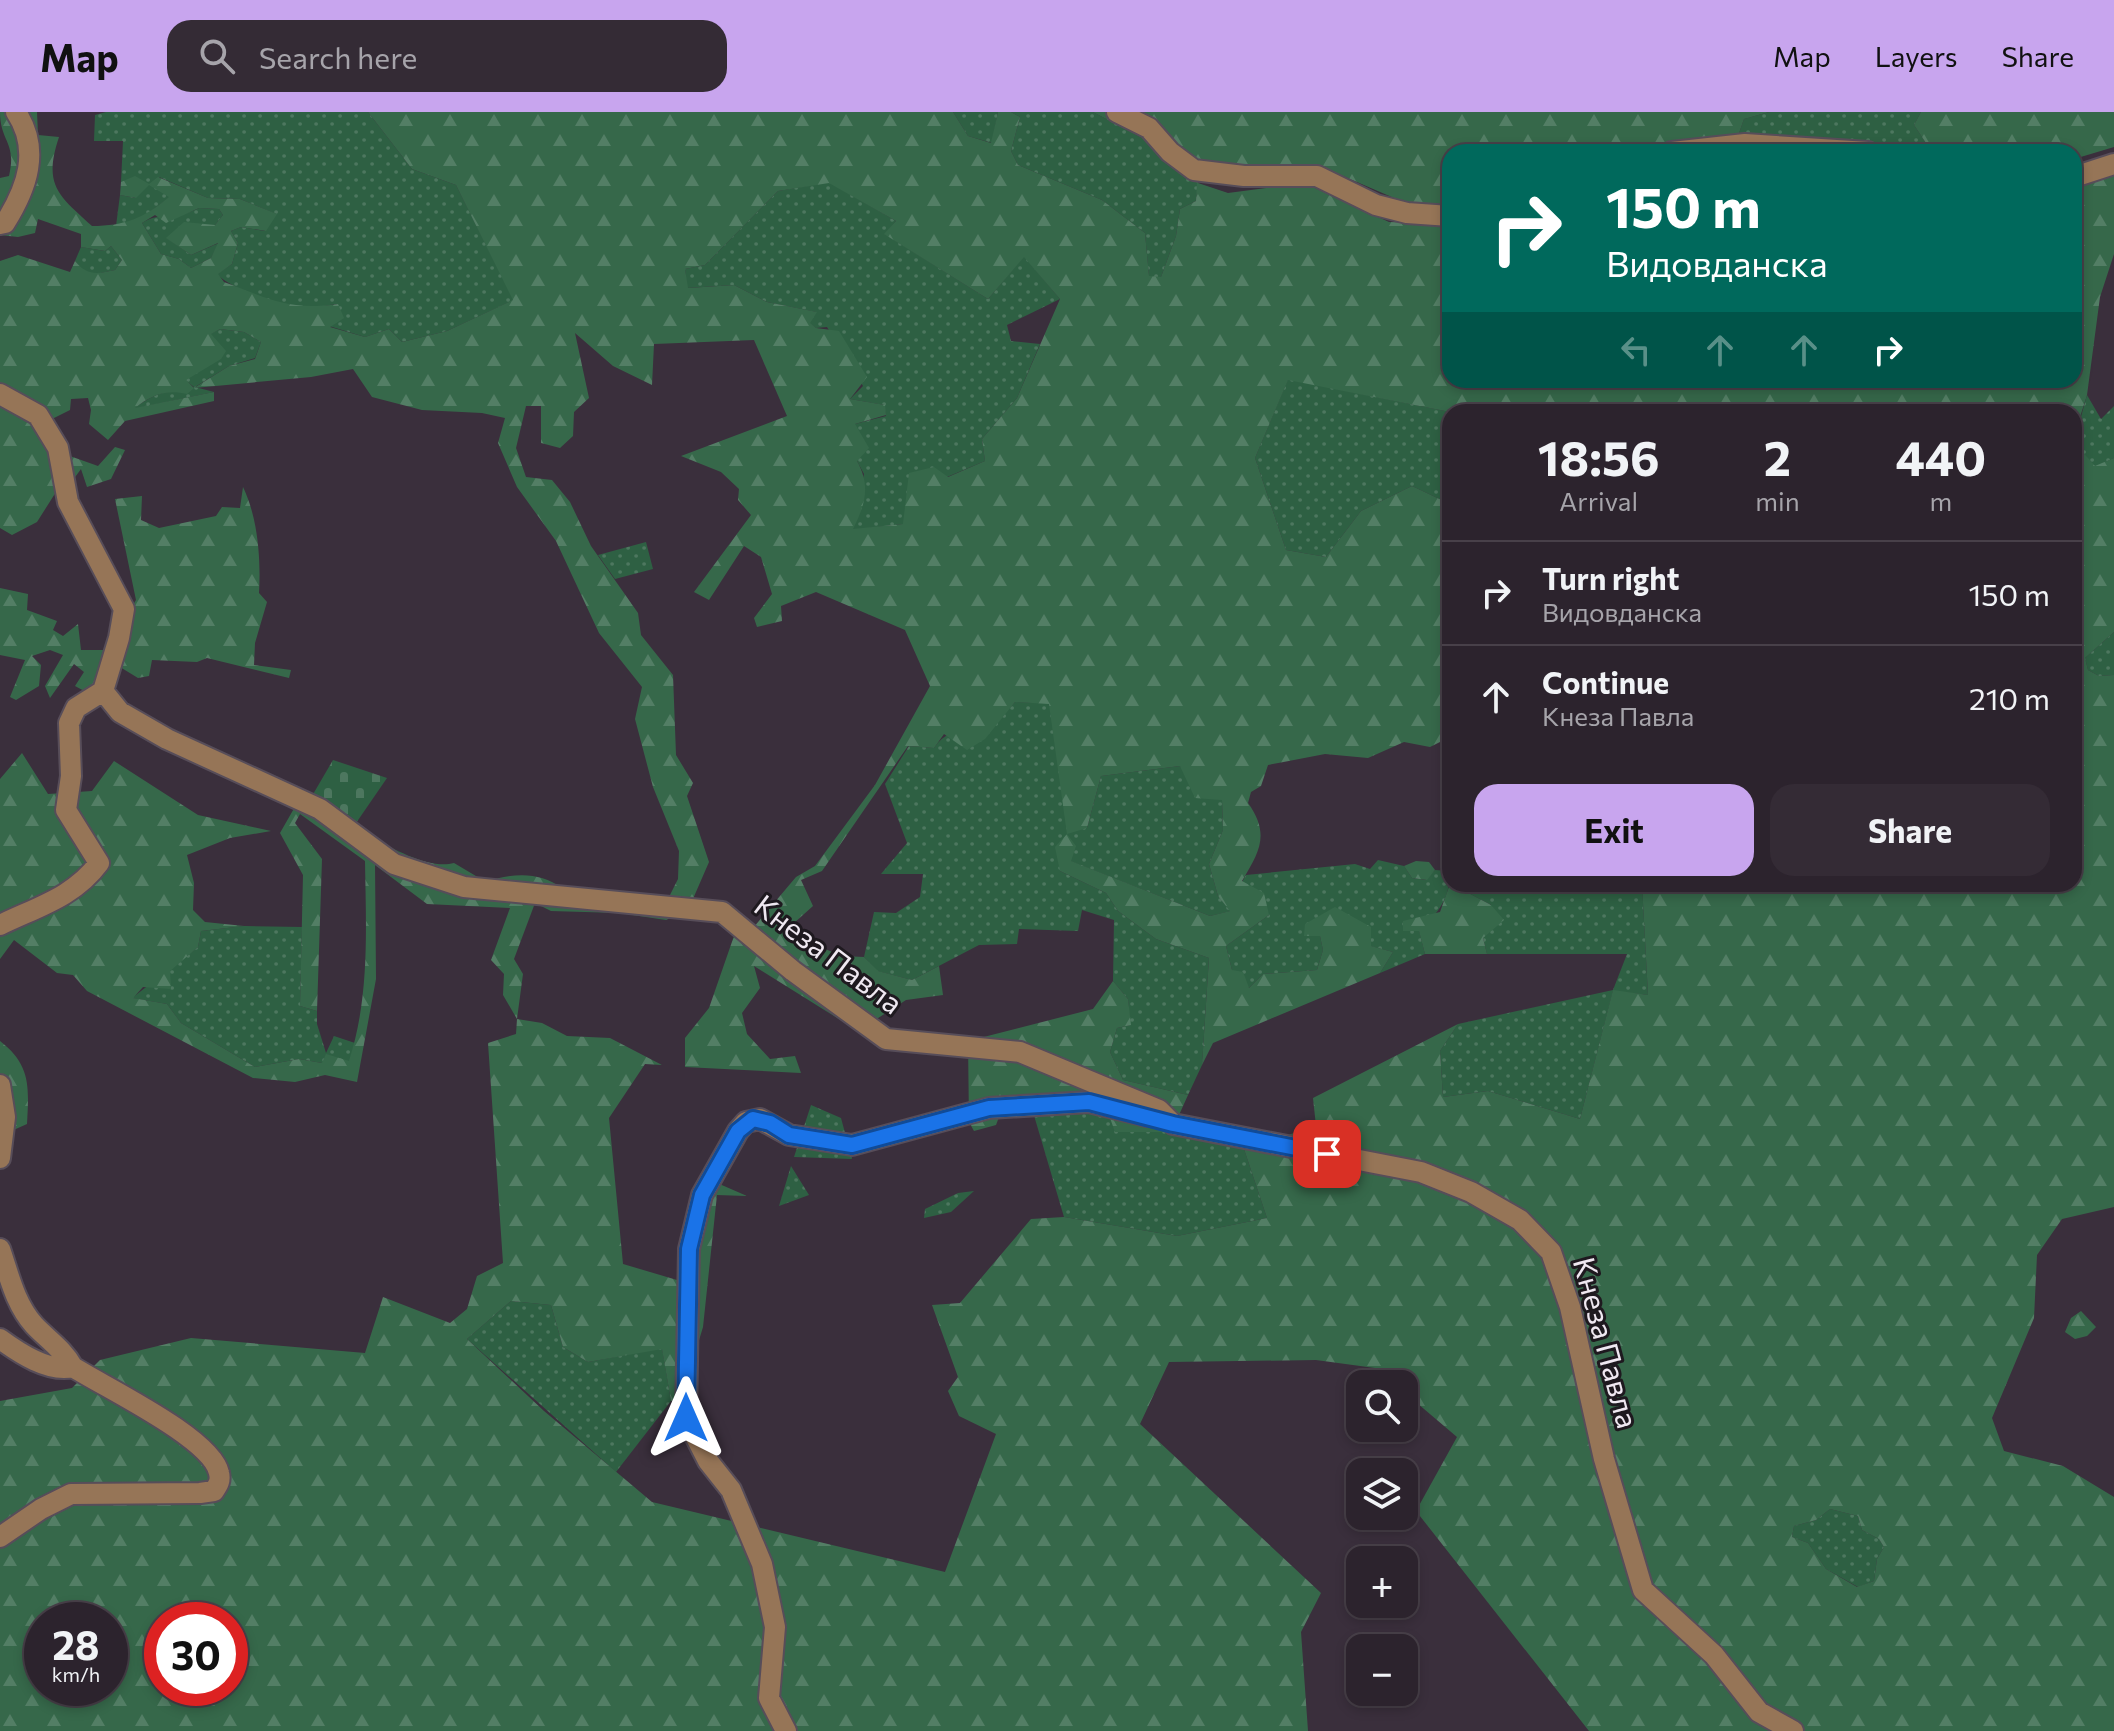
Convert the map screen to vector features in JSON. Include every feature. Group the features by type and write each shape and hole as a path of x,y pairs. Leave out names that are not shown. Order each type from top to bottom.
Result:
{"street":[{"path":"0,224 5,223 24,192 31,161 23,123 16,112"},
{"path":"1117,112 1149,128 1170,152 1194,170 1215,175 1317,176 1376,205 1407,213 1442,215"},
{"path":"2082,174 2114,164"},
{"path":"0,394 38,415 58,448 68,502 124,609 103,691 76,708 69,723 71,776 66,810 99,863 87,879 58,900 0,925"},
{"name":"Кнеза Павла","path":"103,691 120,712 167,739 320,809 394,864 464,887 722,912 793,971 886,1039 1020,1052 1159,1110 1173,1124 1421,1172 1471,1192 1520,1220 1551,1252 1570,1307 1604,1459 1643,1590 1714,1655 1759,1712 1793,1731"},
{"path":"0,1085 5,1117 0,1158"},
{"path":"786,1731 769,1698 775,1627 762,1564 731,1490 708,1461 686,1418 689,1249 702,1195 738,1131 746,1122 760,1119 789,1135 852,1145 989,1108 1045,1102 1089,1102 1173,1124"},
{"path":"0,1252 15,1294 32,1322 67,1356 73,1367 187,1435 219,1471 220,1481 214,1491 200,1493 71,1494 41,1509 0,1537"},
{"path":"0,1339 50,1366 73,1367"}],"green space":[{"path":"0,112 37,112 38,135 59,137 53,167 57,188 70,206 92,226 134,219 169,197 149,185 136,198 120,195 121,182 135,176 149,184 158,177 208,198 240,199 277,214 266,231 241,227 231,231 238,243 232,264 218,274 224,282 292,305 338,304 344,318 330,327 365,337 389,329 402,342 447,331 513,300 456,185 412,169 368,112 953,112 968,136 991,143 998,112 1011,112 1020,117 1011,151 1018,165 1102,200 1145,233 1149,276 1161,277 1176,236 1180,209 1196,201 1197,183 1148,141 1093,112 1769,112 1744,119 1738,136 1671,144 1442,144 1442,208 1408,204 1322,167 1207,164 1198,183 1228,193 1304,183 1389,222 1442,224 1442,388 2082,388 2082,182 2114,170 2114,254 2100,297 2087,395 2082,411 2082,404 1442,404 1442,410 1288,380 1255,458 1286,550 1326,557 1361,511 1412,486 1442,500 1442,741 1430,747 1404,742 1368,758 1325,754 1268,765 1261,786 1251,792 1248,803 1261,833 1258,851 1242,881 1264,893 1269,915 1226,946 1232,970 1243,972 1249,988 1263,974 1317,970 1323,950 1320,936 1304,936 1305,924 1335,907 1371,927 1371,946 1393,952 1380,973 1213,1043 1202,1065 1209,958 1156,939 1118,911 1106,893 1060,871 1055,847 1067,834 1049,704 1015,702 985,739 967,750 944,734 934,748 908,746 822,871 801,880 813,906 794,923 796,937 842,956 864,957 878,971 912,980 939,966 943,995 906,1000 858,1031 754,966 760,988 742,1013 747,1034 770,1059 795,1056 801,1073 685,1067 685,1038 709,1008 734,936 742,941 796,877 815,866 875,785 930,686 905,630 816,592 781,606 782,621 757,627 754,618 772,594 761,557 744,546 709,600 694,592 751,515 738,500 739,489 721,472 681,456 787,416 754,340 654,344 652,385 613,366 575,333 589,398 574,412 573,436 560,448 541,443 541,406 526,406 516,448 526,477 552,480 570,502 591,546 638,613 641,635 673,675 676,755 693,783 687,796 709,862 689,908 666,920 619,913 551,911 535,903 514,959 523,974 517,1019 503,995 504,974 491,960 510,908 427,904 375,865 376,979 357,1082 325,1075 295,1082 253,1078 87,991 73,975 57,973 14,940 0,959 0,779 22,753 48,794 92,791 114,761 198,815 271,831 230,838 187,855 194,883 193,910 205,922 244,926 201,931 198,947 170,971 171,989 143,987 133,998 167,1004 181,1023 255,1067 299,1059 322,1063 326,1054 349,1061 364,987 365,861 300,814 295,823 322,859 317,1011 300,1006 303,875 280,833 304,791 398,851 438,864 454,863 486,882 525,875 553,882 562,888 668,899 678,879 679,851 653,787 635,719 642,687 599,633 556,541 517,487 498,443 505,418 482,413 422,410 372,397 353,369 311,377 194,388 187,394 160,394 135,408 214,392 214,401 125,421 108,440 89,424 91,410 88,398 71,399 70,410 52,419 67,455 98,466 115,447 125,450 111,479 87,487 81,469 70,484 56,492 37,522 12,535 0,528 0,261 18,255 70,272 75,261 84,269 98,273 115,270 122,260 111,246 105,251 81,247 81,234 38,219 35,233 18,237 0,235 0,178 9,176 11,165 10,149","holes":["829,183 896,221 884,234 988,299 1024,257 1060,299 1017,398 982,439 985,461 948,477 934,467 909,473 903,524 853,529 865,495 864,479 857,461 869,448 855,424 886,415 885,405 850,399 867,377 839,331 816,328 810,323 817,312 767,302 734,285 688,288 685,269 705,265 778,191","199,208 219,209 223,215 215,225 184,222 166,238 191,255 218,243 211,258 191,268 179,259 161,254 142,223 155,215 166,223","220,329 244,332 261,342 255,359 229,366 194,388 186,380 221,359 226,351 211,334","1180,766 1195,798 1222,800 1223,830 1209,864 1218,896 1230,911 1210,916 1071,861 1076,846 1067,834 1087,828 1101,776"]},
{"path":"106,112 368,112 412,169 456,185 514,300 447,331 402,342 389,329 365,337 329,326 338,304 297,307 245,291 217,274 232,264 238,243 231,231 241,227 265,231 276,214 240,199 208,198 159,177 170,197 139,220 116,226 120,195 136,198 126,183 121,182 123,141 94,141 95,115"},
{"path":"953,112 998,112 992,143 968,136"},
{"path":"1011,112 1093,112 1148,141 1198,183 1196,201 1180,209 1176,236 1161,277 1149,277 1145,233 1102,200 1018,165 1011,151 1020,117"},
{"path":"1769,112 1921,112 1914,125 1926,143 1872,144 1738,136 1744,119"},
{"path":"1921,112 2114,112 2114,147 2082,157 2082,144 1926,144 1914,125"},
{"path":"829,182 896,221 885,234 988,299 1024,256 1060,299 1007,325 1011,341 1040,344 1017,398 982,439 985,461 947,477 903,524 852,530 864,474 857,461 855,424 886,416 884,405 850,399 863,386 827,327 816,328 809,323 816,312 767,302 734,285 687,288 685,269 705,265 778,191"},
{"path":"199,208 219,209 223,215 215,225 196,225 167,238 191,255 219,243 211,258 191,268 179,259 161,254 142,223"},
{"path":"111,246 122,260 115,270 96,274 84,272 75,261 81,247 105,251"},
{"path":"220,329 244,332 261,342 255,358 229,366 195,387 214,392 133,409 158,394 187,393 194,387 185,380 210,334"},
{"path":"1288,379 1442,410 1442,500 1412,486 1361,511 1326,557 1286,550 1255,458"},
{"path":"2087,395 2101,419 2114,406 2114,458 2095,467 2082,452 2082,413"},
{"path":"2082,451 2095,466 2114,458 2114,632 2085,658 2088,670 2099,676 2114,675 2114,1207 2062,1219 2037,1255 2034,1318 1992,1418 2004,1451 2063,1466 2114,1497 2114,1731 1589,1731 1418,1514 1418,1507 1457,1437 1418,1404 1418,1370 1378,1370 1316,1360 1169,1362 1140,1424 1321,1593 1301,1632 1308,1731 0,1731 0,1401 72,1388 100,1360 191,1338 365,1353 383,1297 450,1323 467,1309 477,1276 503,1263 488,1043 516,1034 517,1019 542,1023 567,1036 610,1038 662,1065 645,1064 609,1118 623,1264 677,1280 701,1176 747,1196 717,1195 703,1327 681,1400 671,1401 662,1349 588,1362 563,1347 551,1305 511,1301 467,1339 544,1411 652,1502 945,1572 996,1434 959,1416 948,1391 958,1377 932,1305 960,1303 1031,1219 1064,1217 1177,1236 1267,1218 1244,1149 1316,1126 1313,1098 1458,1024 1440,1051 1443,1097 1488,1091 1580,1119 1613,990 1648,995 1642,892 2082,892","holes":["1830,1509 1858,1516 1862,1530 1879,1539 1884,1547 1877,1559 1874,1581 1857,1587 1826,1569 1808,1543 1792,1537 1794,1526 1816,1520"]},
{"path":"243,487 257,539 259,593 267,602 255,643 254,665 291,670 289,678 207,658 197,662 152,660 149,676 138,678 120,667 88,693 75,686 84,672 74,664 50,698 45,686 63,655 50,650 32,656 41,665 39,686 16,700 10,697 25,660 0,655 0,588 28,594 27,610 57,621 53,630 63,636 78,624 81,650 105,650 136,600 115,499 142,496 141,520 159,528 216,516 222,507 240,508"},
{"path":"646,542 653,569 615,579 598,555"},
{"path":"2114,632 2114,675 2099,676 2088,670 2085,658"},
{"path":"1015,702 1049,703 1087,828 1101,776 1180,766 1222,800 1223,830 1209,864 1218,896 1231,911 1210,916 1070,861 1060,871 1106,893 1118,911 1156,939 1209,958 1202,1065 1188,1095 1123,1080 1110,1052 1117,1028 1130,1025 1128,999 1113,981 1114,920 1082,910 1078,931 1019,929 1017,944 979,945 912,980 877,971 864,957 874,912 896,913 920,897 923,874 881,874 907,843 885,784 909,746 934,748 952,733 996,717"},
{"path":"333,760 387,778 354,826 312,796"},
{"path":"1378,860 1404,866 1412,878 1426,880 1435,870 1442,870 1442,892 1447,892 1442,904 1419,930 1425,954 1380,973 1393,952 1370,946 1370,927 1305,936 1320,936 1323,950 1317,970 1263,974 1249,988 1232,970 1226,946 1269,915 1242,882 1246,875 1355,864 1370,869"},
{"path":"1416,861 1429,862 1435,870 1427,880 1412,878 1404,866"},
{"path":"1447,892 1467,892 1491,905 1504,920 1483,938 1487,954 1425,954 1419,931 1403,931 1403,921 1440,912"},
{"path":"1467,892 1642,892 1648,995 1613,991 1580,1119 1488,1091 1443,1097 1440,1051 1458,1024 1613,990 1627,954 1487,954 1483,938 1491,905"},
{"path":"244,926 302,927 300,1006 317,1011 317,1024 326,1053 334,1036 355,1043 350,1061 322,1063 299,1059 255,1067 181,1023 167,1004 132,998 198,947 201,931"},
{"path":"1113,981 1128,999 1131,1025 1117,1028 1110,1052 1123,1080 1188,1095 1179,1115 1164,1132 1115,1132 1109,1115 1086,1110 999,1117 996,1125 974,1131 969,1122 968,1041 1093,1009"},
{"path":"0,1041 23,1068 28,1099 27,1124 0,1136"},
{"path":"811,1105 841,1118 852,1159 794,1157"},
{"path":"1086,1110 1164,1132 1179,1115 1248,1131 1244,1149 1267,1218 1177,1236 1064,1217 1033,1112"},
{"path":"791,1166 809,1195 779,1206"},
{"path":"974,1191 951,1212 924,1218 925,1209 958,1193"},
{"path":"511,1301 551,1305 563,1347 588,1362 662,1348 671,1401 616,1472 467,1339"},
{"path":"2081,1311 2096,1327 2087,1336 2075,1339 2065,1332 2071,1318"},
{"path":"1830,1509 1858,1516 1862,1530 1879,1539 1884,1547 1877,1559 1874,1581 1858,1587 1826,1569 1808,1543 1792,1537 1794,1526 1816,1520"}],"route":[{"path":"686,1418 689,1249 702,1195 738,1131 753,1119 770,1123 789,1135 852,1145 989,1108 1045,1102 1089,1102 1173,1124 1327,1154"}]}
